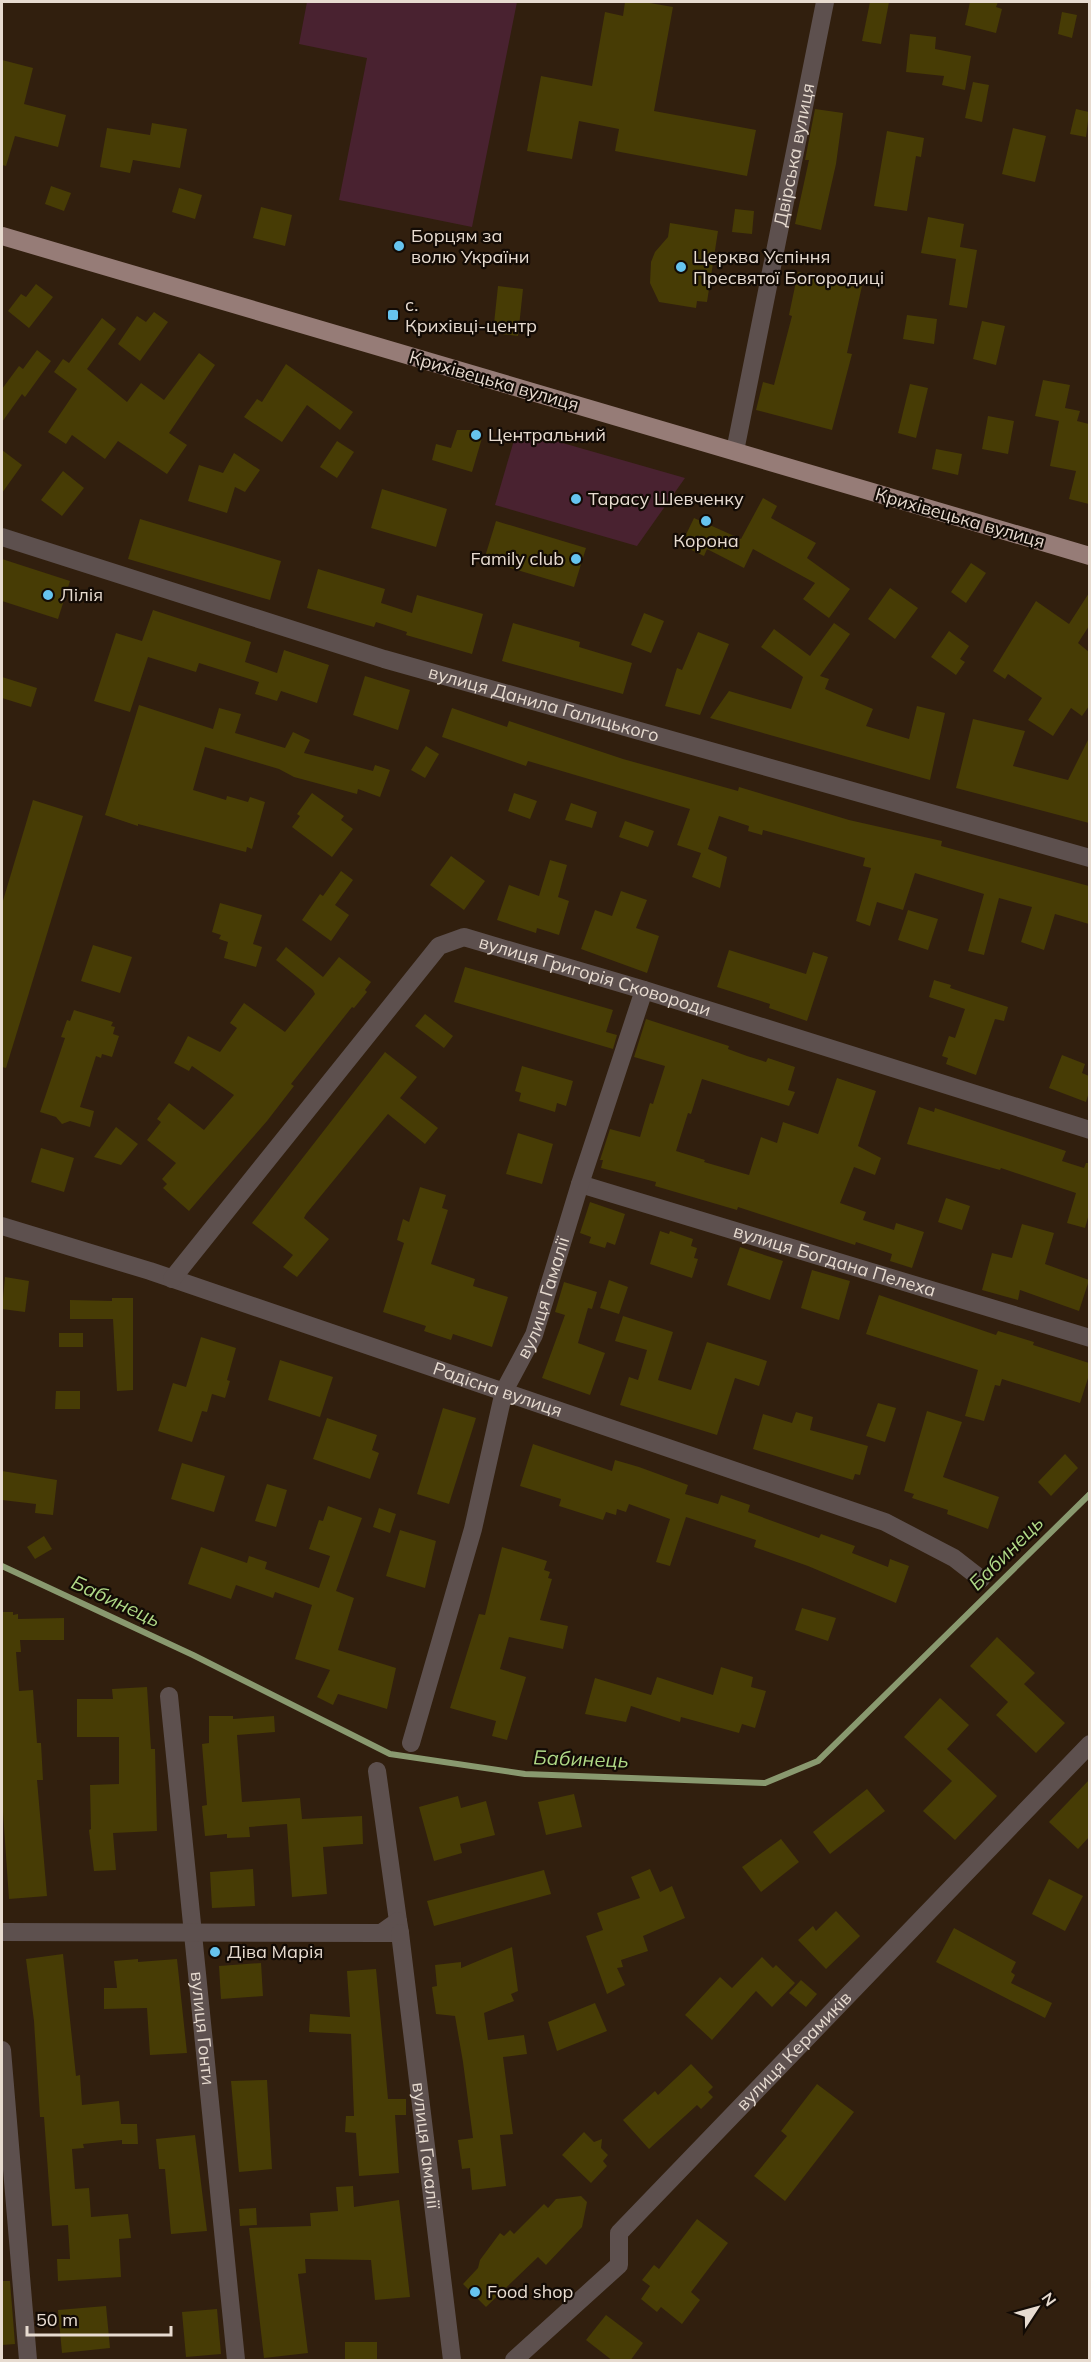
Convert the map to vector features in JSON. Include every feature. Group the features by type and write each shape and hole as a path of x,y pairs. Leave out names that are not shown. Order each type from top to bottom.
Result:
{"main road":[{"name":"Крихівецька вулиця","path":"2,237 1089,556"}],"street":[{"name":"Двірська вулиця","path":"735,451 825,2"},
{"name":"вулиця Данила Галицького","path":"2,537 384,659 1089,858"},
{"name":"вулиця Григорія Сковороди","path":"172,1279 440,946 464,937 644,990 1089,1130"},
{"name":"вулиця Гамалії","path":"411,1743 473,1529 504,1391 534,1335 580,1184 644,990"},
{"name":"вулиця Богдана Пелеха","path":"580,1184 1089,1338"},
{"name":"Радісна вулиця","path":"2,1226 172,1279 885,1522 954,1558 981,1579"},
{"name":"вулиця Гонти","path":"169,1696 236,2361"},
{"name":"вулиця Керамиків","path":"514,2361 619,2265 619,2233 1089,1744"},
{"name":"вулиця Гамалії","path":"377,1771 399,1927 452,2361"},
{"path":"2,1932 381,1933 399,1927"},
{"path":"2,2050 28,2361"}],"shaded area":[{"path":"307,2 517,2 472,227 339,200 367,58 299,44"},
{"path":"517,430 685,478 637,546 495,505"}],"building":[{"path":"625,2 644,2 673,7 654,111 756,130 747,176 615,151 619,129 579,121 572,159 527,151 541,76 592,86 605,12 623,16"},
{"path":"870,2 889,2 881,44 862,41"},
{"path":"970,2 998,2 996,7 1002,9 996,33 965,25"},
{"path":"1062,12 1077,15 1072,38 1058,34"},
{"path":"910,34 936,37 935,49 971,56 965,90 942,85 944,76 906,72"},
{"path":"2,60 33,68 24,104 66,115 58,147 15,136 6,166 2,165"},
{"path":"973,82 989,85 982,122 965,118"},
{"path":"815,109 843,113 836,164 821,230 795,224 809,160 805,160"},
{"path":"1076,109 1089,112 1086,137 1070,134"},
{"path":"152,123 187,129 180,168 133,160 130,173 100,167 107,128 150,135"},
{"path":"1013,128 1046,136 1035,182 1002,174"},
{"path":"887,131 924,138 921,157 916,156 907,211 874,206"},
{"path":"51,186 71,193 64,211 45,204"},
{"path":"179,188 202,195 195,219 172,212"},
{"path":"261,207 292,215 285,246 253,238"},
{"path":"735,209 754,211 752,234 732,232"},
{"path":"928,217 964,224 960,247 977,250 967,308 949,305 956,259 921,253"},
{"name":"Церква Успіння Пресвятої Богородиці","path":"670,223 718,231 707,302 697,301 696,308 659,302 650,283 651,262 655,252 668,237"},
{"path":"798,272 862,286 847,353 852,354 832,430 756,410 763,382 774,385 792,316 789,315"},
{"path":"36,284 53,297 29,328 8,311 21,294 26,297"},
{"path":"498,286 523,289 518,336 493,333"},
{"path":"154,312 168,322 140,361 118,344 137,316 146,322"},
{"path":"907,315 937,319 934,344 903,339"},
{"path":"102,318 116,329 87,369 127,402 141,383 164,400 199,353 215,365 169,433 187,445 167,474 118,441 105,459 72,435 66,444 48,432 77,389 54,372 63,359 69,363"},
{"path":"982,321 1005,326 996,365 973,359"},
{"path":"37,350 51,361 25,397 22,394 2,422 2,389 19,366 23,369"},
{"path":"286,364 353,412 340,430 307,405 282,442 244,417 257,399 262,402"},
{"path":"1043,380 1070,385 1065,408 1080,411 1077,421 1089,424 1089,504 1069,499 1076,471 1050,466 1059,421 1035,416"},
{"path":"910,384 928,388 916,438 898,433"},
{"path":"988,416 1014,421 1008,454 982,449"},
{"path":"457,430 470,430 482,438 472,472 432,460 436,444 451,448"},
{"path":"337,441 354,452 337,478 320,467"},
{"path":"936,449 962,454 958,475 932,469"},
{"path":"2,450 22,465 2,493"},
{"path":"234,453 260,470 245,492 235,487 227,513 188,501 199,465 223,473"},
{"path":"63,471 84,488 62,516 41,500"},
{"path":"382,489 447,509 436,547 371,528"},
{"path":"763,498 777,506 771,518 816,543 807,558 850,589 829,618 803,599 815,583 753,549 744,568 707,549 704,556 681,545 694,518 741,539"},
{"path":"140,519 281,561 270,600 128,559"},
{"path":"496,521 586,548 574,587 484,560"},
{"path":"2,559 70,581 58,619 2,601"},
{"path":"971,563 986,573 966,603 951,592"},
{"path":"318,569 385,589 381,603 412,613 417,595 483,614 472,654 406,635 407,632 376,622 374,627 307,608"},
{"path":"890,588 918,608 895,639 868,619"},
{"path":"1089,593 1089,626 1078,643 1089,652 1089,706 1082,716 1071,708 1053,736 1028,720 1042,698 1008,674 1005,679 993,671 1036,601 1069,624"},
{"path":"153,610 251,642 245,662 277,673 284,650 329,665 317,703 281,691 277,701 255,694 259,682 199,663 196,672 148,657 130,712 94,701 116,633 142,641"},
{"path":"644,613 664,621 651,653 631,645"},
{"path":"513,623 580,642 579,647 632,663 623,694 502,661"},
{"path":"834,623 850,634 820,676 829,679 825,689 873,709 866,726 909,739 917,706 945,713 930,780 710,718 729,691 791,709 803,677 761,647 774,629 810,656"},
{"path":"949,631 969,646 960,659 965,662 956,675 931,657"},
{"path":"698,632 729,644 700,715 665,706 677,668 682,670"},
{"path":"365,676 410,690 398,730 353,715"},
{"path":"2,677 37,688 31,707 2,698"},
{"path":"139,705 213,729 219,708 241,714 235,733 285,748 293,732 310,740 304,753 373,771 375,765 390,770 380,797 358,789 357,794 294,777 279,769 205,747 193,790 226,800 227,796 248,802 250,797 265,802 252,849 247,847 246,852 138,824 138,826 105,815"},
{"path":"452,708 507,727 509,721 623,759 738,791 739,787 849,820 942,841 941,846 1089,886 1089,924 1055,914 1044,950 1021,942 1032,907 999,898 984,955 968,951 984,894 915,873 903,910 877,902 870,926 856,921 871,868 863,866 865,858 763,830 762,835 748,831 749,826 719,816 708,849 727,857 720,888 692,877 701,853 677,845 690,809 528,761 526,766 442,737"},
{"path":"973,719 1025,731 1013,766 1068,780 1089,738 1089,823 956,788"},
{"path":"426,746 439,754 425,778 411,770"},
{"path":"312,793 344,816 341,820 353,829 332,857 292,827 300,816 297,814"},
{"path":"514,793 537,801 530,819 508,811"},
{"path":"33,800 83,816 6,1068 2,1067 2,904"},
{"path":"571,803 597,812 592,828 565,820"},
{"path":"625,821 654,831 648,847 619,837"},
{"path":"451,856 485,881 464,910 430,885"},
{"path":"550,860 567,865 558,897 569,901 559,935 537,928 536,933 497,920 509,885 539,896"},
{"path":"341,871 353,880 335,905 349,915 331,941 302,920 320,894 323,896"},
{"path":"621,891 647,900 636,928 659,936 647,973 581,949 595,910 612,916"},
{"path":"220,903 262,915 253,944 262,947 256,967 224,958 228,942 219,939 221,935 212,932"},
{"path":"908,910 938,919 928,950 898,940"},
{"path":"93,945 132,957 120,993 81,981"},
{"path":"286,947 323,977 339,957 371,982 365,990 367,992 354,1008 352,1007 291,1084 294,1086 267,1121 189,1211 163,1188 167,1184 162,1179 176,1163 147,1140 161,1122 157,1119 169,1103 204,1130 234,1095 192,1066 189,1071 174,1063 188,1036 220,1052 237,1028 230,1023 244,1003 285,1032 315,994 276,960"},
{"path":"729,950 806,974 813,952 828,957 807,1021 769,1008 770,1004 717,987"},
{"path":"465,967 613,1010 606,1032 617,1035 613,1049 454,1002"},
{"path":"934,980 951,985 950,988 1008,1007 1004,1021 995,1019 976,1075 946,1064 948,1058 942,1056 949,1036 955,1038 965,1009 929,997"},
{"path":"74,1010 113,1022 111,1026 115,1027 113,1034 119,1036 112,1057 102,1054 101,1058 96,1056 80,1107 94,1111 90,1127 70,1121 62,1124 56,1117 40,1112 65,1038 61,1037 67,1020 70,1021"},
{"path":"425,1014 453,1036 444,1048 415,1026"},
{"path":"646,1019 729,1046 728,1049 747,1056 766,1062 768,1058 795,1067 788,1090 795,1092 789,1106 702,1079 676,1151 705,1160 704,1162 749,1175 761,1137 777,1143 783,1122 818,1134 837,1078 876,1091 858,1146 881,1158 875,1175 854,1167 840,1203 866,1212 863,1220 894,1230 896,1223 924,1232 912,1268 890,1261 892,1254 856,1242 855,1245 738,1207 737,1210 655,1186 656,1182 601,1168 603,1160 600,1160 610,1129 640,1137 650,1103 653,1104 665,1066 634,1057"},
{"path":"385,1052 417,1077 400,1098 438,1128 425,1144 388,1114 306,1214 304,1218 329,1239 297,1277 283,1267 293,1255 252,1223"},
{"path":"1062,1055 1085,1064 1082,1073 1089,1076 1089,1092 1086,1102 1049,1088"},
{"path":"522,1066 573,1081 566,1106 557,1103 555,1112 519,1101 521,1093 515,1091"},
{"path":"919,1107 934,1112 935,1108 1066,1151 1062,1161 1084,1168 1086,1163 1089,1163 1089,1214 1085,1228 1067,1223 1076,1193 1001,1168 1000,1170 907,1144"},
{"path":"116,1127 138,1144 121,1165 94,1157"},
{"path":"518,1133 553,1144 542,1184 506,1174"},
{"path":"41,1148 74,1158 64,1192 31,1182"},
{"path":"420,1187 446,1195 442,1208 448,1210 431,1264 475,1279 473,1286 508,1297 492,1347 453,1334 451,1340 424,1331 426,1326 383,1312 404,1243 397,1240 403,1219 409,1222"},
{"path":"946,1198 970,1206 962,1230 938,1222"},
{"path":"590,1202 625,1214 615,1245 607,1242 605,1248 589,1243 591,1237 580,1233"},
{"path":"1022,1224 1054,1233 1045,1264 1089,1280 1079,1311 1020,1290 1018,1300 982,1290 992,1253 1012,1258"},
{"path":"660,1231 669,1234 670,1231 693,1239 691,1246 697,1248 694,1258 698,1259 692,1278 650,1264"},
{"path":"740,1247 783,1261 770,1300 727,1285"},
{"path":"812,1270 850,1281 839,1320 801,1308"},
{"path":"5,1277 29,1281 25,1312 2,1309"},
{"path":"609,1280 628,1287 619,1314 600,1308"},
{"path":"564,1282 597,1292 592,1309 588,1308 578,1343 605,1353 590,1395 542,1378 565,1315 555,1312"},
{"path":"879,1295 996,1335 998,1331 1034,1342 1033,1345 1089,1363 1089,1375 1080,1403 1002,1379 1000,1386 995,1385 984,1421 965,1416 978,1370 866,1334"},
{"path":"112,1298 133,1298 133,1390 117,1391 113,1319 70,1319 70,1300 112,1301"},
{"path":"623,1316 673,1332 658,1380 691,1390 707,1342 767,1361 759,1386 735,1378 717,1435 620,1405 629,1377 638,1380 647,1350 615,1341"},
{"path":"59,1333 83,1333 83,1347 59,1347"},
{"path":"201,1337 236,1348 227,1380 230,1381 225,1398 212,1394 207,1412 202,1411 192,1442 158,1431 173,1383 186,1387"},
{"path":"280,1360 333,1377 320,1417 268,1400"},
{"path":"56,1391 80,1391 80,1409 55,1409"},
{"path":"878,1403 896,1408 885,1442 866,1436"},
{"path":"443,1408 476,1418 449,1504 417,1494"},
{"path":"927,1411 962,1422 943,1477 999,1497 988,1529 947,1514 948,1510 912,1498 914,1494 904,1491"},
{"path":"796,1412 813,1417 810,1430 868,1446 860,1475 855,1474 853,1480 753,1449 763,1414 792,1423"},
{"path":"327,1418 377,1435 372,1450 379,1453 370,1479 313,1459"},
{"path":"533,1444 612,1471 615,1460 639,1467 688,1485 685,1494 718,1504 721,1495 750,1505 748,1512 819,1538 821,1534 855,1546 852,1553 888,1567 890,1559 909,1566 896,1603 808,1566 754,1547 756,1540 686,1517 670,1566 656,1562 670,1519 629,1504 626,1512 617,1509 616,1515 606,1512 603,1520 559,1506 561,1499 520,1486"},
{"path":"1065,1454 1078,1468 1051,1496 1038,1482"},
{"path":"182,1463 225,1476 214,1512 171,1499"},
{"path":"2,1471 57,1480 53,1515 35,1513 36,1504 2,1500"},
{"path":"267,1484 287,1490 276,1527 255,1521"},
{"path":"328,1506 362,1518 336,1591 354,1598 338,1650 396,1668 387,1709 338,1694 333,1705 317,1697 330,1670 295,1659 312,1605 275,1592 273,1598 236,1585 231,1599 188,1584 201,1547 247,1563 249,1556 267,1562 265,1569 319,1588 330,1556 309,1549 319,1520 323,1521"},
{"path":"379,1508 396,1514 390,1533 373,1527"},
{"path":"400,1530 436,1541 425,1588 386,1576"},
{"path":"44,1536 52,1549 35,1559 27,1547"},
{"path":"502,1547 547,1561 544,1570 550,1572 548,1578 552,1579 540,1620 568,1626 563,1649 509,1637 500,1669 526,1677 507,1740 492,1736 496,1721 450,1708 479,1614 485,1615"},
{"path":"802,1608 836,1618 828,1641 795,1630"},
{"path":"2,1612 18,1614 18,1619 64,1618 64,1640 20,1640 21,1652 16,1652 19,1691 33,1690 37,1743 41,1743 43,1780 37,1780 47,1896 9,1899 2,1798"},
{"path":"997,1637 1035,1673 1024,1684 1065,1723 1036,1753 996,1715 1008,1702 970,1666"},
{"path":"721,1667 753,1677 751,1687 766,1691 755,1728 742,1724 739,1733 681,1717 680,1722 631,1706 626,1722 585,1714 595,1678 651,1695 657,1677 713,1695"},
{"path":"147,1687 151,1749 155,1749 157,1831 113,1833 116,1870 94,1871 89,1830 91,1829 90,1785 119,1784 119,1737 77,1737 77,1699 113,1699 112,1689"},
{"path":"940,1698 969,1725 947,1749 997,1796 955,1840 923,1811 952,1781 904,1737"},
{"path":"209,1716 233,1716 233,1719 274,1716 275,1732 237,1735 242,1802 300,1798 302,1819 362,1816 363,1844 323,1847 327,1894 292,1897 287,1824 249,1827 250,1837 227,1838 227,1834 205,1836 202,1806 207,1805 202,1744 209,1743"},
{"path":"1089,1780 1089,1837 1078,1849 1049,1822"},
{"path":"867,1789 885,1811 830,1854 813,1832"},
{"path":"574,1794 582,1827 546,1835 538,1802"},
{"path":"458,1796 461,1808 486,1801 495,1835 460,1844 462,1853 434,1861 419,1807"},
{"path":"781,1839 799,1862 761,1892 742,1867"},
{"path":"253,1869 255,1906 212,1908 210,1872"},
{"path":"650,1869 660,1892 672,1886 685,1918 643,1936 648,1951 621,1960 623,1967 617,1968 625,1985 607,1994 586,1936 603,1930 597,1913 640,1898 631,1877"},
{"path":"544,1870 551,1894 434,1926 427,1901"},
{"path":"1049,1879 1083,1896 1065,1931 1032,1914"},
{"path":"836,1911 860,1936 826,1969 798,1940 813,1926 816,1931"},
{"path":"954,1928 1016,1962 1011,1972 1015,1975 1011,1983 1052,2003 1045,2018 936,1962"},
{"path":"512,1947 518,1991 511,1994 514,2001 484,2013 488,2040 524,2035 527,2054 503,2057 513,2134 500,2135 506,2186 472,2190 470,2168 462,2169 458,2140 473,2138 463,2062 455,2016 436,2014 432,1987 437,1986 435,1965 461,1962 461,1968"},
{"path":"63,1954 76,2076 80,2075 82,2105 119,2101 121,2124 137,2124 138,2144 122,2144 122,2140 83,2144 84,2148 72,2149 75,2189 89,2188 91,2217 128,2214 131,2238 119,2239 121,2277 58,2281 57,2259 70,2259 68,2225 52,2226 44,2117 40,2117 34,2021 26,1959"},
{"path":"762,1957 773,1968 776,1965 795,1983 772,2007 756,1991 712,2040 685,2015 720,1977 732,1988"},
{"path":"138,1959 138,1962 177,1959 187,2053 150,2055 147,2008 104,2009 104,1988 117,1988 114,1961"},
{"path":"261,1963 263,1996 221,1999 219,1966"},
{"path":"376,1969 388,2099 406,2099 406,2115 395,2115 399,2173 359,2176 356,2133 345,2132 346,2116 354,2116 351,2034 309,2032 310,2014 350,2017 347,1971"},
{"path":"801,1980 817,1994 806,2007 789,1993"},
{"path":"595,2003 607,2031 557,2051 548,2022"},
{"path":"691,2064 713,2087 708,2092 713,2097 701,2109 697,2105 649,2149 623,2120 655,2091 658,2095"},
{"path":"267,2080 272,2169 239,2172 231,2081"},
{"path":"817,2084 854,2112 785,2201 754,2176 787,2136 781,2131"},
{"path":"584,2132 594,2142 602,2139 601,2148 608,2155 603,2161 607,2166 591,2183 562,2155"},
{"path":"195,2135 207,2231 171,2234 165,2169 159,2169 156,2139"},
{"path":"353,2186 354,2207 399,2200 410,2297 375,2300 371,2260 305,2259 306,2273 298,2274 308,2353 264,2358 249,2228 311,2226 310,2213 338,2211 336,2187"},
{"path":"581,2196 587,2202 582,2227 546,2265 538,2257 486,2307 463,2284 478,2268 480,2260 500,2233 504,2236 510,2230 514,2234 544,2204 548,2208 556,2199"},
{"path":"256,2208 257,2225 240,2226 239,2209"},
{"path":"697,2219 728,2243 691,2292 700,2300 682,2324 661,2307 657,2312 641,2299 650,2286 642,2280 654,2265 659,2269"},
{"path":"2,2281 10,2281 15,2344 2,2345"},
{"path":"106,2306 110,2348 62,2353 58,2310"},
{"path":"217,2309 221,2354 186,2357 182,2312"},
{"path":"606,2315 643,2343 630,2361 613,2361 586,2340"},
{"path":"345,2342 377,2342 377,2361 345,2361"}],"waterway":[{"name":"Бабинець","path":"2,1566 193,1655 390,1754 525,1774 765,1783 818,1761 1090,1494"}],"place":[{"name":"Борцям за волю України","path":"399,246"},
{"name":"Церква Успіння Пресвятої Богородиці","path":"681,267"},
{"name":"с. Крихівці-центр","path":"393,315"},
{"name":"Центральний","path":"476,435"},
{"name":"Тарасу Шевченку","path":"576,499"},
{"name":"Корона","path":"706,521"},
{"name":"Family club","path":"576,559"},
{"name":"Лілія","path":"48,595"},
{"name":"Діва Марія","path":"215,1952"},
{"name":"Food shop","path":"475,2292"}]}
